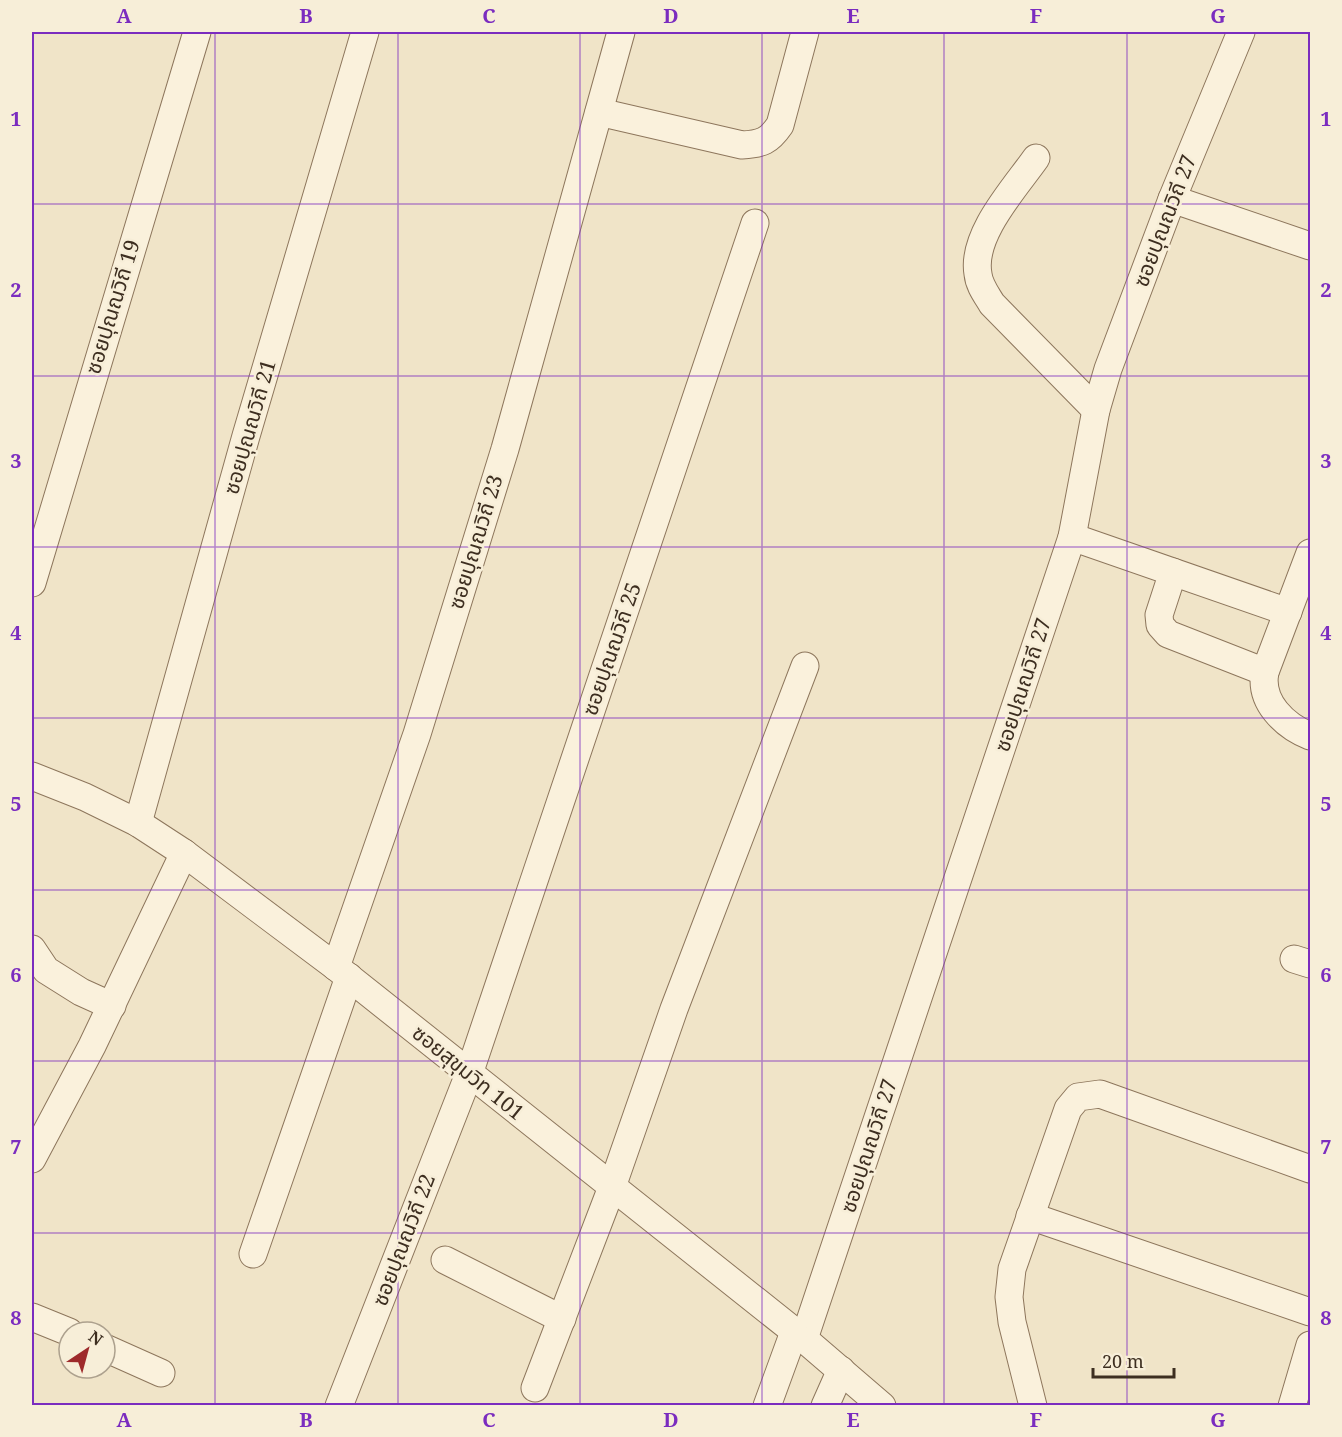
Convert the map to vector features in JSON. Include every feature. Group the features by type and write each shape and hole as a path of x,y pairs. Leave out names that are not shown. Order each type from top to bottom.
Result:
{"street":[{"name":"ซอยปุณณวิถี 19","path":"32,583 39,528 197,32"},
{"name":"ซอยปุณณวิถี 21","path":"138,823 246,436 365,32"},
{"name":"ซอยปุณณวิถี 23","path":"252,1254 505,449 621,32"},
{"path":"598,112 742,145 758,144 772,136 780,125 805,32"},
{"name":"ซอยปุณณวิถี 27","path":"767,1406 799,1336 1072,537 1096,410 1108,369 1172,199 1241,32"},
{"path":"1036,158 990,224 982,241 978,259 978,274 982,289 993,303 1096,410"},
{"path":"1172,199 1311,246"},
{"name":"ซอยปุณณวิถี 25","path":"469,1074 755,223"},
{"path":"1072,537 1288,612"},
{"path":"1311,553 1265,672 1263,683 1271,705 1281,717 1295,729 1311,736"},
{"path":"1173,572 1159,615 1160,625 1168,633 1265,672"},
{"path":"535,1388 612,1187 674,1009 805,666"},
{"name":"ซอยสุขุมวิท 101","path":"32,776 85,797 138,823 183,853 342,972 799,1336 882,1406"},
{"path":"32,1159 112,1006 183,853"},
{"path":"32,949 46,970 81,992 112,1006"},
{"name":"ซอยปุณณวิถี 22","path":"339,1406 469,1074"},
{"path":"1033,1406 1012,1322 1010,1297 1012,1269 1068,1109 1078,1097 1100,1094 1311,1169"},
{"path":"1030,1216 1311,1312"},
{"path":"445,1260 562,1319"},
{"path":"32,1317 57,1327"},
{"path":"1292,1406 1311,1344"},
{"path":"117,1353 160,1373"},
{"path":"825,1406 841,1370"}]}
